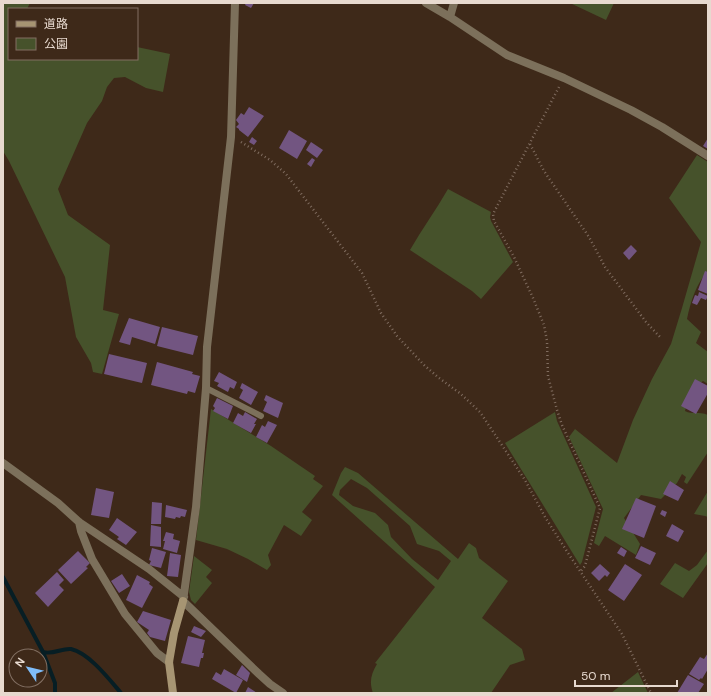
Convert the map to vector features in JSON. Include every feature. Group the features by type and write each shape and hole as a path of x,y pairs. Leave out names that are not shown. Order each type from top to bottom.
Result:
{"street":[{"path":"173,693 169,662 174,633 184,599 196,507 206,388 207,347 231,137 235,3"},
{"path":"426,3 507,55 564,78 631,110 662,127 708,156"},
{"path":"450,17 454,3"},
{"path":"3,463 58,503 79,522 149,569 184,599 258,674 283,693"},
{"path":"79,522 92,559 125,614 157,653 169,662"}],"lane":[{"path":"206,388 261,416"}],"path":[{"path":"564,78 493,214 494,221 514,257 544,325 547,341 548,376 557,410 562,425 600,508 584,566 581,571"},
{"path":"231,137 260,154 286,174 362,273 382,313 397,336 424,365 461,394 480,412 525,480 545,517 622,634 651,693"},
{"path":"529,144 544,171 589,236 605,267 646,322 660,337"}],"green space":[{"path":"3,3 30,3 28,8 8,8 8,60 138,60 138,47 170,54 163,92 146,88 125,77 114,78 107,87 102,101 87,123 58,189 68,215 110,245 103,310 119,314 102,374 93,372 91,363 76,337 65,277 3,151"},
{"path":"570,3 614,3 606,20"},
{"path":"697,155 708,162 708,270 694,293 687,319 701,332 696,343 708,352 708,384 703,381 690,391 685,411 708,415 708,452 687,484 684,482 686,477 682,474 677,483 661,499 641,495 624,518 640,544 636,555 605,536 599,546 594,543 603,509 569,437 575,429 617,463 633,420 652,379 671,344 701,242 669,198"},
{"path":"448,189 491,212 491,221 513,262 481,299 472,291 410,250"},
{"path":"211,409 271,446 315,476 313,479 323,486 302,512 312,520 301,536 284,525 268,555 271,565 267,570 227,549 196,540"},
{"path":"555,412 557,421 596,507 580,565 505,443"},
{"path":"345,467 358,473 458,559 469,543 476,548 479,558 508,581 482,618 522,649 525,660 510,665 491,693 373,693 371,682 373,671 377,664 375,663 435,587 332,495","holes":["351,479 367,488 410,526 417,544 439,551 451,561 438,580 412,559 391,537 388,525 375,513 353,506 339,495 340,490"]},
{"path":"708,491 708,517 694,514"},
{"path":"708,550 708,563 683,598 660,584 675,563 689,571 697,565"},
{"path":"194,556 212,570 206,577 212,583 195,604 191,600 189,592"},
{"path":"638,672 648,693 611,693"}],"building":[{"path":"246,3 254,3 251,8 245,5"},
{"path":"249,107 264,116 248,137 236,127 239,124 236,120 241,113 244,115"},
{"path":"289,130 307,141 297,159 279,148"},
{"path":"252,137 257,141 254,145 249,142"},
{"path":"708,138 708,149 703,146"},
{"path":"311,142 323,150 317,158 306,150"},
{"path":"312,158 315,160 311,167 307,164"},
{"path":"631,245 637,251 629,260 623,253"},
{"path":"705,271 708,272 708,294 698,290"},
{"path":"699,292 708,296 706,300 701,298 697,305 692,303 695,295 698,296"},
{"path":"129,318 160,327 155,344 132,337 130,345 119,342"},
{"path":"162,327 198,336 193,355 157,346"},
{"path":"109,354 147,363 142,383 104,374"},
{"path":"157,362 193,372 192,374 200,376 195,393 188,391 187,394 151,385"},
{"path":"219,372 237,382 234,389 230,387 228,392 217,386 219,383 214,381"},
{"path":"695,379 708,386 708,393 696,414 681,406"},
{"path":"242,383 258,392 251,405 239,398 243,390 240,388"},
{"path":"266,395 283,403 278,418 263,411 267,402 264,400"},
{"path":"217,398 233,406 228,419 213,411 215,408 213,406"},
{"path":"245,412 257,419 251,433 233,423 238,413 243,416"},
{"path":"268,421 277,425 267,443 256,437 262,425 265,427"},
{"path":"670,481 684,490 678,501 663,494"},
{"path":"96,488 114,492 109,518 91,515"},
{"path":"636,498 656,506 644,538 622,529"},
{"path":"152,502 162,503 161,524 151,524"},
{"path":"166,505 187,510 185,517 176,517 175,519 165,517"},
{"path":"662,510 667,512 665,517 660,514"},
{"path":"117,518 137,532 126,545 117,539 119,537 109,530"},
{"path":"672,524 684,531 678,542 666,536"},
{"path":"151,525 161,527 161,547 150,546"},
{"path":"166,532 174,534 173,539 180,541 177,553 163,549 165,541 163,541"},
{"path":"641,546 656,553 650,565 635,558"},
{"path":"621,547 627,551 624,557 617,553"},
{"path":"152,548 166,552 161,568 149,565 151,561 149,560"},
{"path":"78,551 90,563 86,567 88,568 71,584 58,570"},
{"path":"170,553 181,555 178,577 167,576"},
{"path":"600,564 610,573 607,577 605,575 599,581 591,573"},
{"path":"625,564 642,575 624,601 608,590"},
{"path":"57,572 64,580 59,585 64,590 48,607 35,593"},
{"path":"122,574 130,586 119,593 111,581"},
{"path":"137,575 150,582 149,584 153,587 142,608 126,600"},
{"path":"143,611 171,620 165,641 150,637 147,633 149,630 137,622"},
{"path":"194,626 206,631 201,637 191,632"},
{"path":"188,636 205,640 202,653 204,653 203,658 201,658 199,667 181,663"},
{"path":"708,653 708,669 702,679 701,678 699,680 689,674 700,657 704,659"},
{"path":"242,665 250,673 247,682 236,675"},
{"path":"224,669 243,680 236,693 212,679 216,672 221,675"},
{"path":"688,675 704,684 698,693 677,693"},
{"path":"248,687 257,693 245,693"}],"waterway":[{"path":"3,577 43,652 55,683 55,693"},
{"path":"48,653 68,649 78,651 92,661 121,693"}]}
